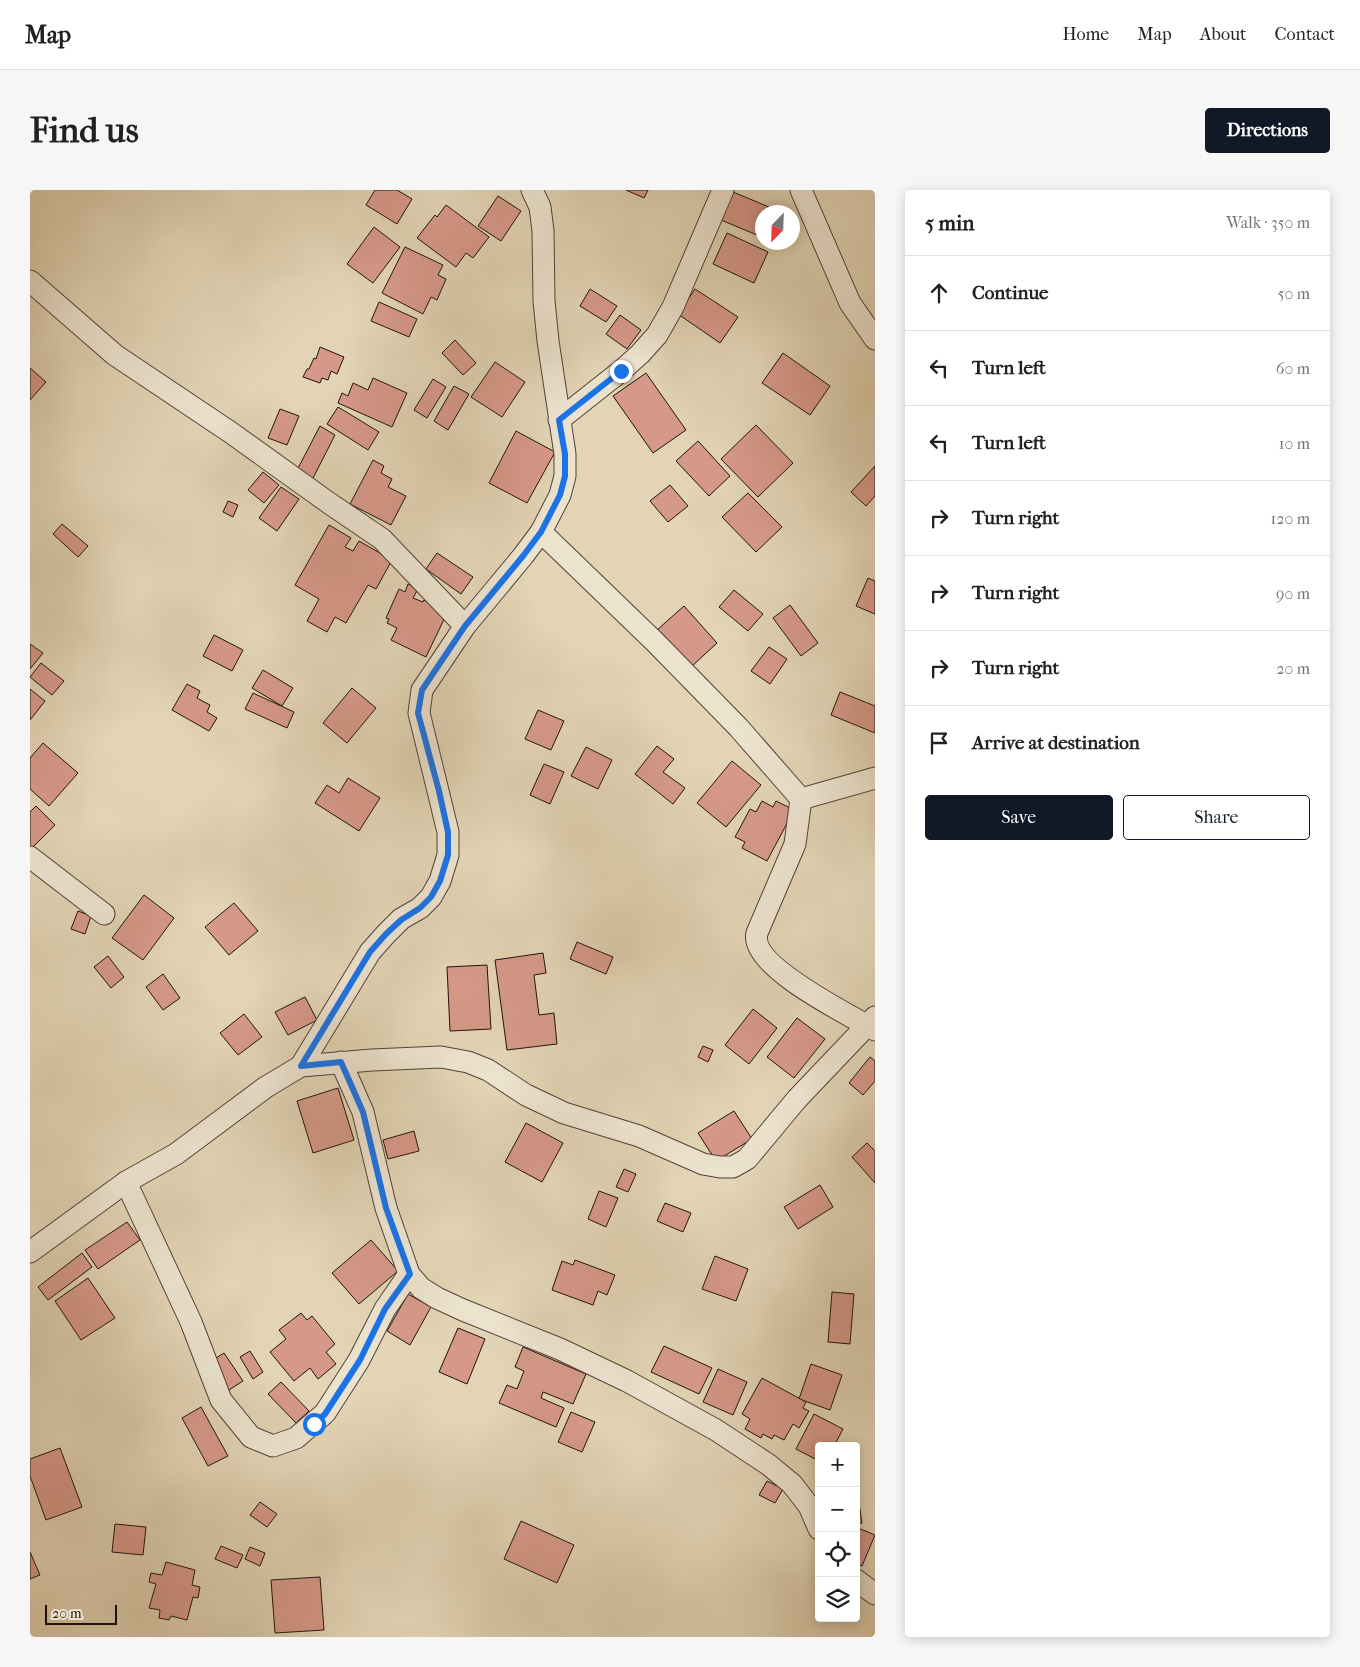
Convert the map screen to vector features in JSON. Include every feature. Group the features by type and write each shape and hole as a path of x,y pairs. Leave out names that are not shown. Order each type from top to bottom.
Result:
{"street":[{"path":"301,1066 370,952 401,920 420,908 431,897 440,881 448,855 448,832 418,713 422,690 465,626 541,532 560,495 565,476 565,454 548,341 544,301 543,231 540,207 532,190"},
{"path":"559,420 621,371 657,335 673,307 723,190"},
{"path":"801,190 850,304 875,339"},
{"path":"30,281 115,355 230,432 329,504 382,539 465,626"},
{"path":"30,1252 126,1182 176,1154 266,1087 301,1066 441,1057 468,1062 488,1070 526,1095 564,1113 639,1136 703,1164 733,1167 747,1160 797,1099 872,1024 792,981 771,964 758,947 757,933 795,844 801,799 739,728 541,532"},
{"path":"801,799 875,778"},
{"path":"30,857 104,914"},
{"path":"341,1062 363,1112 386,1208 410,1274 421,1288 437,1298 568,1353 627,1381 723,1434 769,1465 792,1484 809,1506 815,1520"},
{"path":"126,1182 191,1322 221,1400 251,1437 273,1446 296,1438 325,1414 360,1360 385,1309 410,1274"},
{"path":"860,1583 875,1594"}],"building":[{"path":"375,190 397,190 412,199 397,224 366,205"},
{"path":"626,190 648,190 644,198"},
{"path":"733,192 764,205 755,205 755,234 721,220"},
{"path":"498,196 521,211 501,241 478,226"},
{"path":"446,205 489,237 473,258 466,253 456,267 417,238 435,215 437,217"},
{"path":"374,227 400,247 373,283 347,264"},
{"path":"727,233 755,246 755,250 768,252 754,283 713,264"},
{"path":"405,247 443,265 438,275 446,279 437,300 431,297 423,314 382,293"},
{"path":"590,289 617,306 606,322 580,306"},
{"path":"695,289 738,317 720,343 678,314"},
{"path":"379,302 417,319 409,337 371,321"},
{"path":"620,315 641,330 627,349 606,334"},
{"path":"455,340 476,363 463,375 442,353"},
{"path":"320,347 344,357 337,374 331,371 328,380 322,378 320,383 303,377 314,358 316,359"},
{"path":"783,353 830,386 810,415 762,383"},
{"path":"495,362 525,382 502,417 471,397"},
{"path":"30,368 46,382 30,400"},
{"path":"646,373 686,430 653,453 613,396"},
{"path":"373,378 407,393 392,427 338,403 342,393 348,396 353,383 368,390"},
{"path":"433,379 446,387 427,418 414,410"},
{"path":"454,386 469,394 448,430 434,421"},
{"path":"338,407 379,432 368,450 327,424"},
{"path":"280,409 299,416 287,445 268,438"},
{"path":"756,425 793,463 758,497 721,459"},
{"path":"320,426 335,435 310,484 294,476"},
{"path":"516,431 555,452 527,503 489,483"},
{"path":"698,441 730,476 709,496 676,461"},
{"path":"373,460 384,466 381,473 392,479 388,487 406,496 391,525 350,504"},
{"path":"875,466 875,496 866,506 851,492"},
{"path":"263,472 279,485 264,503 248,490"},
{"path":"670,485 688,506 668,522 650,501"},
{"path":"281,487 299,499 277,531 259,518"},
{"path":"748,493 782,527 756,552 722,517"},
{"path":"228,501 238,505 233,517 223,512"},
{"path":"62,524 88,546 78,557 53,534"},
{"path":"329,525 351,538 345,547 353,551 359,541 392,560 376,589 368,585 346,623 335,617 327,632 307,621 319,599 295,585"},
{"path":"437,553 473,577 461,594 426,569"},
{"path":"868,578 875,581 875,614 856,606"},
{"path":"408,584 418,589 413,598 423,602 424,600 448,611 426,657 391,640 397,628 387,623 389,619 386,618 399,589 405,592"},
{"path":"734,590 763,614 748,631 719,607"},
{"path":"790,605 818,643 801,656 773,618"},
{"path":"684,606 717,643 691,667 657,630"},
{"path":"214,635 243,650 232,671 203,656"},
{"path":"30,644 43,653 30,669"},
{"path":"769,647 787,659 770,684 751,671"},
{"path":"41,663 64,681 52,695 30,677"},
{"path":"263,670 293,688 282,706 252,688"},
{"path":"187,684 200,691 197,698 210,705 207,712 217,718 209,731 172,710"},
{"path":"352,688 376,708 347,743 323,723"},
{"path":"30,689 45,701 30,720"},
{"path":"840,692 875,706 875,733 831,715"},
{"path":"253,693 294,712 287,728 245,709"},
{"path":"538,710 564,721 551,750 525,739"},
{"path":"43,743 78,773 49,806 30,789 30,758"},
{"path":"657,746 674,759 663,772 685,788 673,804 635,774"},
{"path":"586,747 612,760 598,789 571,776"},
{"path":"732,761 761,785 726,827 697,803"},
{"path":"544,764 564,772 550,804 530,795"},
{"path":"348,778 380,798 359,831 315,803 327,785 339,793"},
{"path":"762,801 773,807 776,801 790,808 788,812 792,814 767,861 742,848 745,842 735,837 750,809 756,812"},
{"path":"36,806 55,825 30,850 30,812"},
{"path":"144,895 174,918 143,960 112,938"},
{"path":"234,903 258,931 229,955 205,927"},
{"path":"78,911 91,916 85,934 71,929"},
{"path":"577,942 613,957 606,974 570,959"},
{"path":"543,953 546,973 534,975 539,1015 554,1013 557,1044 507,1050 495,960"},
{"path":"108,956 124,977 111,988 94,967"},
{"path":"487,965 491,1029 450,1031 447,967"},
{"path":"163,974 180,998 163,1010 146,987"},
{"path":"305,997 317,1020 288,1035 275,1012"},
{"path":"753,1009 777,1028 749,1064 725,1045"},
{"path":"244,1014 262,1037 238,1055 220,1033"},
{"path":"797,1018 825,1039 794,1078 767,1057"},
{"path":"703,1046 713,1050 708,1062 698,1057"},
{"path":"870,1057 875,1061 875,1081 863,1095 849,1083"},
{"path":"338,1088 354,1140 313,1153 297,1101"},
{"path":"734,1111 752,1139 716,1161 698,1133"},
{"path":"526,1123 563,1143 542,1182 505,1162"},
{"path":"414,1131 419,1151 388,1159 383,1140"},
{"path":"867,1143 875,1151 875,1183 852,1157"},
{"path":"624,1169 636,1174 628,1192 616,1187"},
{"path":"820,1185 833,1207 798,1229 784,1207"},
{"path":"599,1191 618,1198 606,1227 588,1219"},
{"path":"665,1203 691,1213 683,1232 657,1221"},
{"path":"127,1222 140,1240 98,1269 85,1250"},
{"path":"371,1240 398,1271 359,1304 332,1273"},
{"path":"82,1253 92,1267 48,1300 38,1287"},
{"path":"715,1256 748,1269 736,1301 702,1289"},
{"path":"575,1260 615,1275 607,1295 598,1291 593,1305 552,1290 562,1261 573,1265"},
{"path":"88,1278 115,1318 81,1340 55,1301"},
{"path":"832,1292 854,1294 850,1344 828,1342"},
{"path":"408,1294 431,1307 410,1345 387,1331"},
{"path":"301,1313 307,1320 312,1316 335,1344 326,1352 336,1364 318,1379 310,1368 294,1381 270,1352 286,1339 279,1330"},
{"path":"458,1328 485,1339 467,1384 439,1372"},
{"path":"664,1346 712,1368 699,1394 651,1372"},
{"path":"523,1347 586,1374 573,1404 543,1392 541,1398 564,1408 556,1427 499,1403 507,1385 517,1389 524,1371 515,1367"},
{"path":"250,1351 263,1372 253,1379 240,1357"},
{"path":"224,1353 243,1381 229,1390 210,1362"},
{"path":"811,1364 842,1375 830,1410 799,1399"},
{"path":"718,1369 747,1382 733,1415 703,1402"},
{"path":"762,1378 806,1402 803,1408 809,1411 799,1428 793,1424 784,1440 774,1435 772,1439 763,1434 761,1438 745,1429 750,1419 742,1414"},
{"path":"281,1382 309,1411 296,1423 268,1394"},
{"path":"201,1407 228,1456 208,1466 182,1418"},
{"path":"571,1412 595,1422 582,1452 558,1442"},
{"path":"814,1414 843,1429 836,1442 815,1442 815,1459 796,1449"},
{"path":"60,1448 82,1507 46,1520 30,1476 30,1459"},
{"path":"767,1481 783,1489 775,1503 759,1495"},
{"path":"260,1502 277,1514 267,1527 250,1515"},
{"path":"521,1521 574,1545 557,1583 504,1559"},
{"path":"115,1524 146,1527 143,1555 112,1552"},
{"path":"860,1529 875,1535 862,1566 860,1565"},
{"path":"221,1546 243,1555 237,1568 215,1559"},
{"path":"250,1547 265,1553 260,1566 245,1559"},
{"path":"30,1552 40,1575 30,1579"},
{"path":"166,1562 195,1570 192,1585 200,1587 198,1598 193,1597 187,1620 171,1616 169,1620 159,1618 160,1610 149,1608 156,1584 149,1582 151,1573 162,1575"},
{"path":"320,1577 324,1630 275,1633 271,1580"}],"route":[{"path":"314,1424 325,1414 360,1360 385,1309 410,1274 386,1208 363,1112 341,1062 301,1066 370,952 401,920 420,908 431,897 440,881 448,855 448,832 418,713 422,690 465,626 541,532 560,495 565,476 565,454 559,420 621,371"}]}
